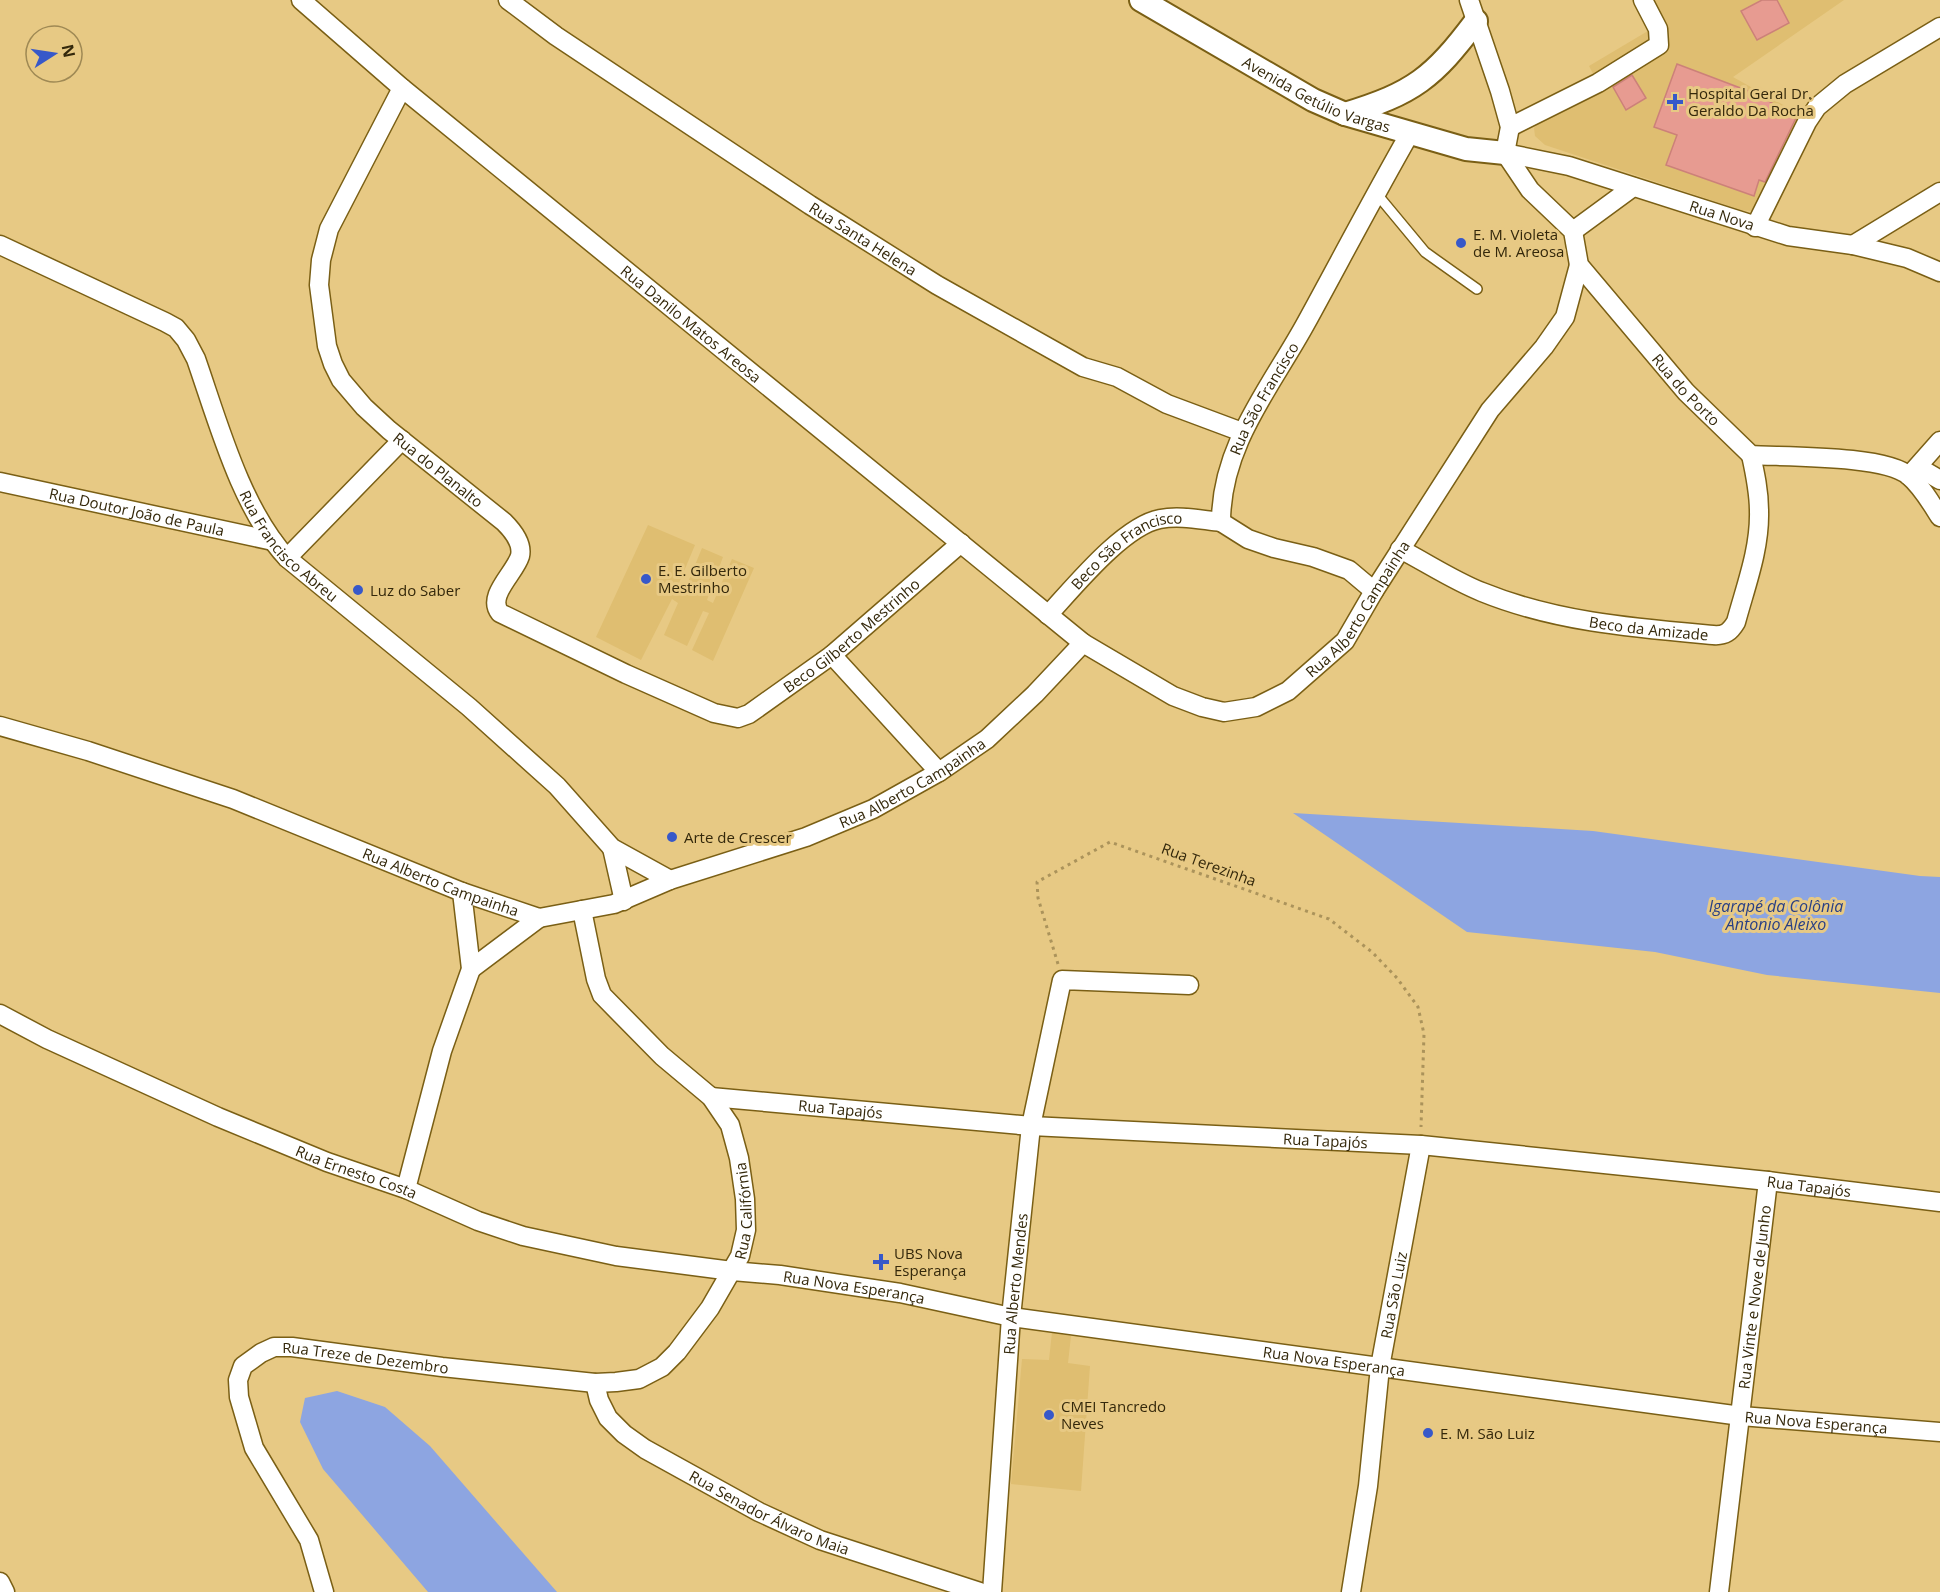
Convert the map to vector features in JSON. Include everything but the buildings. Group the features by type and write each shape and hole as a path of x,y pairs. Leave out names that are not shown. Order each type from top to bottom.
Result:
{"street":[{"name":"Rua Danilo Matos Areosa","path":"301,0 402,88 1083,643"},
{"name":"Rua Santa Helena","path":"508,0 556,36 810,205 937,285 1083,367 1117,377 1167,404 1242,432"},
{"name":"Avenida Getúlio Vargas","path":"1141,0 1313,100 1345,114 1466,149 1505,153"},
{"path":"1510,127 1598,83 1659,45 1658,29 1643,0"},
{"path":"1345,114 1380,104 1402,94 1428,77 1450,55 1473,10"},
{"path":"1473,10 1510,127 1505,153 1530,190 1573,231 1579,265"},
{"path":"1755,227 1817,107 1845,84 1940,27"},
{"name":"Rua do Planalto","path":"402,88 329,230 321,260 319,285 327,346 341,380 364,407 504,522 518,539 520,556 496,602 500,613 626,675 725,717 738,718"},
{"name":"Rua São Francisco","path":"1221,522 1223,488 1251,413 1305,325 1410,133"},
{"name":"Rua Nova","path":"1505,153 1569,166 1755,227 1788,236 1853,245 1907,258 1940,272"},
{"path":"1573,231 1634,187"},
{"path":"1853,245 1940,192"},
{"name":"Rua Francisco Abreu","path":"0,245 147,312 176,328 196,358 248,498 273,542 287,558 469,707 557,786 612,848 670,880"},
{"name":"Rua do Porto","path":"1579,265 1686,392 1751,454"},
{"name":"Rua Alberto Campainha","path":"0,726 88,751 233,799 462,892 539,918 624,901 670,880 807,837 873,809 939,772 987,739 1035,694 1083,643 1173,696 1202,707 1224,712 1256,707 1288,692 1345,641 1400,549 1490,410 1544,347 1565,317 1579,265"},
{"path":"287,558 402,440"},
{"path":"1914,472 1940,441"},
{"path":"1751,454 1871,462 1940,480"},
{"name":"Beco da Amizade","path":"1400,549 1481,592 1559,617 1617,626 1713,635 1725,634 1736,622 1756,548 1760,512 1758,486 1751,454"},
{"path":"1914,472 1940,517"},
{"name":"Rua Doutor João de Paula","path":"0,482 273,542"},
{"name":"Beco São Francisco","path":"1048,615 1110,551 1134,530 1149,522 1173,517 1221,522"},
{"path":"1221,522 1248,538 1274,548 1313,557 1350,570 1374,591"},
{"name":"Beco Gilberto Mestrinho","path":"738,718 748,714 832,655 960,543"},
{"path":"832,655 939,772"},
{"name":"Rua Francisco Abreu","path":"612,848 624,901"},
{"path":"406,1189 442,1051 471,969 462,892"},
{"name":"Rua Califórnia","path":"582,910 593,969 602,995 662,1056 711,1097 730,1125 739,1158 746,1199 746,1230 740,1256 697,1328 662,1367 639,1379 595,1383"},
{"path":"471,969 539,918"},
{"path":"1062,980 1189,985"},
{"name":"Rua Alberto Mendes","path":"992,1592 1011,1317 1032,1126 1062,980"},
{"name":"Rua Ernesto Costa","path":"0,1014 47,1039 218,1117 327,1162 406,1189 478,1221 532,1238 616,1256 732,1271"},
{"name":"Rua Tapajós","path":"711,1097 1032,1126 1421,1145 1768,1181 1940,1202"},
{"name":"Rua São Luiz","path":"1351,1592 1368,1486 1380,1367 1421,1145"},
{"name":"Rua Vinte e Nove de Junho","path":"1719,1592 1768,1181"},
{"name":"Rua Nova Esperança","path":"732,1271 780,1275 900,1293 1011,1317 1741,1416 1940,1432"},
{"name":"Rua Treze de Dezembro","path":"324,1592 309,1540 254,1448 239,1397 238,1380 243,1365 251,1358 274,1347 292,1347 442,1367 595,1383"},
{"name":"Rua Senador Álvaro Maia","path":"595,1383 599,1400 608,1418 624,1434 645,1449 759,1512 820,1540 980,1592"},
{"path":"0,1582 5,1592"}],"lane":[{"path":"1376,194 1425,252 1477,289"}],"path":[{"name":"Rua Terezinha","path":"1062,980 1038,898 1036,882 1110,842 1329,919 1372,952 1397,978 1418,1007 1424,1034 1421,1145"}],"shaded area":[{"name":"Hospital Geral Dr. Geraldo Da Rocha","path":"1651,0 1844,0 1733,77 1803,116 1757,207 1751,211 1741,210 1545,145 1535,136 1534,128 1545,116 1600,87 1589,66 1663,22"},
{"path":"648,525 695,545 679,583 686,587 702,548 723,557 707,600 713,603 732,559 754,568 713,661 692,650 709,613 703,611 687,646 664,635 678,603 672,599 641,660 596,637"},
{"path":"1052,1332 1071,1336 1068,1363 1090,1366 1081,1491 1011,1484 1022,1359 1049,1360"}],"water":[{"name":"Igarapé da Colônia Antonio Aleixo","path":"1293,813 1593,831 1940,877 1940,993 1767,975 1655,952 1467,932"},
{"path":"337,1391 385,1407 430,1446 557,1592 428,1592 323,1469 300,1422 305,1398"}],"place":[{"name":"Hospital Geral Dr. Geraldo Da Rocha","path":"1675,102"},
{"name":"E. M. Violeta de M. Areosa","path":"1461,243"},
{"name":"E. E. Gilberto Mestrinho","path":"646,579"},
{"name":"Luz do Saber","path":"358,590"},
{"name":"Arte de Crescer","path":"672,837"},
{"name":"UBS Nova Esperança","path":"881,1262"},
{"name":"CMEI Tancredo Neves","path":"1049,1415"},
{"name":"E. M. São Luiz","path":"1428,1433"}]}
